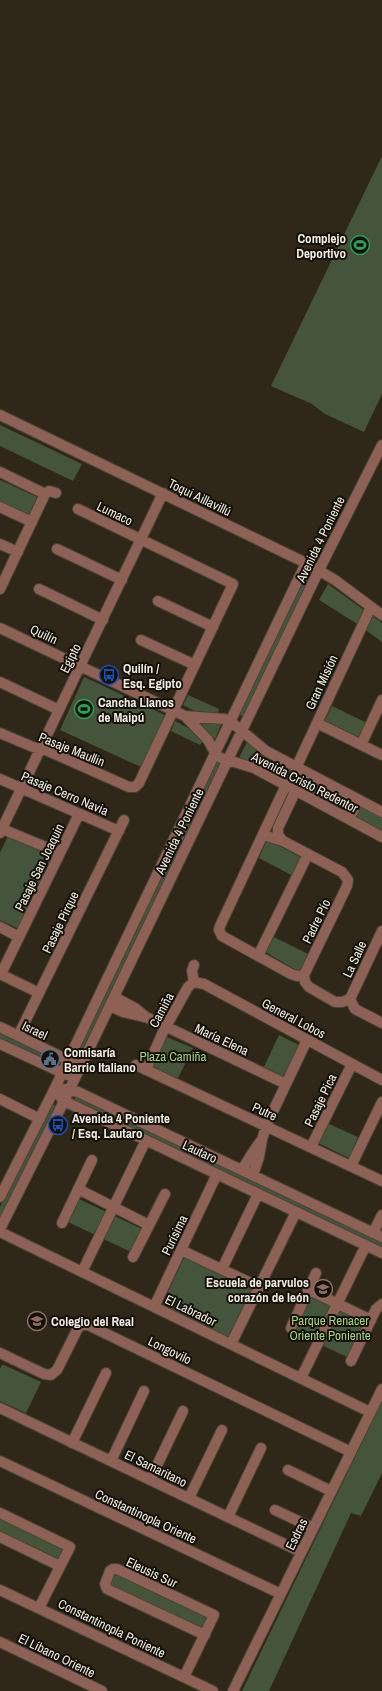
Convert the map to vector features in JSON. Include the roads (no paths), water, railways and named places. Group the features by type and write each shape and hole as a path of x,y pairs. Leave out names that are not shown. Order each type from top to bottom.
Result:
{"street":[{"name":"Toqui Aillavillú","path":"0,415 306,563 319,570 382,615"},
{"name":"Avenida 4 Poniente","path":"0,1229 70,1089 319,570 382,445"},
{"path":"0,472 45,494"},
{"path":"1,585 45,494 50,491 56,493"},
{"name":"Egipto","path":"1,830 163,494"},
{"path":"0,507 32,522"},
{"name":"Lumaco","path":"78,509 233,584 213,627"},
{"path":"0,544 18,552"},
{"path":"58,549 122,580"},
{"name":"Avenida 4 Poniente","path":"0,1197 54,1090 306,563"},
{"path":"39,589 103,620"},
{"path":"158,601 213,627 174,710"},
{"name":"Gran Misión","path":"296,768 370,607"},
{"name":"Quilín","path":"0,628 185,716 208,740 215,753"},
{"path":"141,640 195,665"},
{"path":"0,682 59,710"},
{"path":"361,745 382,700"},
{"name":"Pasaje Maullin","path":"0,733 129,787 135,787 139,783 174,710"},
{"name":"Quilín","path":"185,716 224,719 230,721"},
{"name":"Avenida Cristo Redentor","path":"230,721 266,751 382,812"},
{"path":"317,723 382,756"},
{"name":"Avenida Cristo Redentor","path":"215,753 228,760 254,768 382,837"},
{"name":"Pasaje Cerro Navia","path":"0,779 119,831"},
{"path":"286,785 220,926 220,934 291,974 297,976 304,975 305,982 309,987 335,1002 342,1002 350,999 355,1009 382,1023"},
{"path":"283,840 278,835 278,828 296,790"},
{"path":"342,815 350,814 354,809 355,803 352,797"},
{"name":"Pasaje San Joaquin","path":"1,974 79,814"},
{"name":"Pasaje Pirque","path":"18,1036 124,820"},
{"path":"1,830 60,853"},
{"name":"Padre Pío","path":"263,835 283,840 342,872 347,877 348,883 304,975"},
{"path":"258,956 308,854"},
{"path":"0,927 19,937"},
{"name":"La Salle","path":"350,999 381,934"},
{"path":"194,965 192,971 194,982"},
{"path":"1,974 40,993"},
{"name":"Camiña","path":"146,1070 188,987 194,982"},
{"name":"General Lobos","path":"194,982 204,984 382,1080"},
{"name":"María Elena","path":"112,1001 123,1012 146,1018 167,1027 286,1084"},
{"name":"Israel","path":"0,1027 68,1060 75,1064 79,1070"},
{"path":"253,1175 266,1126 307,1040"},
{"path":"0,1044 61,1074 68,1075 79,1070"},
{"name":"Pasaje Pica","path":"311,1147 352,1064"},
{"name":"Putre","path":"136,1065 382,1181"},
{"name":"Lautaro","path":"54,1090 70,1089 78,1092 378,1235"},
{"name":"Lautaro","path":"54,1090 64,1101 382,1253"},
{"path":"0,1099 40,1119"},
{"path":"351,1166 382,1102"},
{"path":"160,1147 166,1134"},
{"path":"82,1272 146,1140"},
{"path":"242,1170 262,1140"},
{"path":"62,1223 92,1160"},
{"name":"Purísima","path":"154,1307 217,1174"},
{"path":"78,1190 149,1224"},
{"path":"133,1257 165,1194"},
{"path":"222,1269 258,1194"},
{"path":"231,1344 296,1212"},
{"path":"378,1235 382,1215"},
{"name":"El Labrador","path":"0,1232 370,1412"},
{"path":"301,1378 366,1245"},
{"path":"181,1250 259,1287"},
{"path":"291,1328 316,1274"},
{"path":"309,1290 371,1320"},
{"path":"351,1361 376,1309 382,1304"},
{"name":"Longovilo","path":"0,1354 44,1374 51,1375 57,1370 78,1328 82,1325 88,1325 351,1452"},
{"path":"72,1443 106,1373"},
{"name":"Esdras","path":"232,1691 382,1389"},
{"path":"111,1461 144,1391"},
{"name":"El Samaritano","path":"0,1408 301,1552"},
{"path":"150,1480 183,1411"},
{"path":"189,1498 222,1430"},
{"path":"228,1517 261,1448"},
{"name":"Constantinopla Oriente","path":"0,1461 280,1594"},
{"path":"288,1470 332,1491"},
{"path":"275,1510 313,1528"},
{"path":"0,1513 70,1547 40,1608"},
{"path":"0,1537 60,1566"},
{"name":"Eleusis Sur","path":"184,1678 205,1635 214,1616 117,1569 110,1571 105,1584 107,1589 205,1635"},
{"name":"Constantinopla Poniente","path":"0,1590 212,1691"},
{"name":"El Líbano Oriente","path":"0,1642 102,1691"}],"place":[{"name":"Complejo Deportivo","path":"360,245"},
{"name":"Quilín / Esq. Egipto","path":"109,675"},
{"name":"Cancha Llanos de Maipú","path":"84,709"},
{"name":"Comisaría Barrio Italiano","path":"50,1059"},
{"name":"Avenida 4 Poniente / Esq. Lautaro","path":"58,1125"},
{"name":"Escuela de parvulos corazón de león","path":"323,1289"},
{"name":"Colegio del Real","path":"37,1321"}],"park label":[{"name":"Plaza Camiña","path":"173,1056"},
{"name":"Parque Renacer Oriente Poniente","path":"330,1328"}]}
